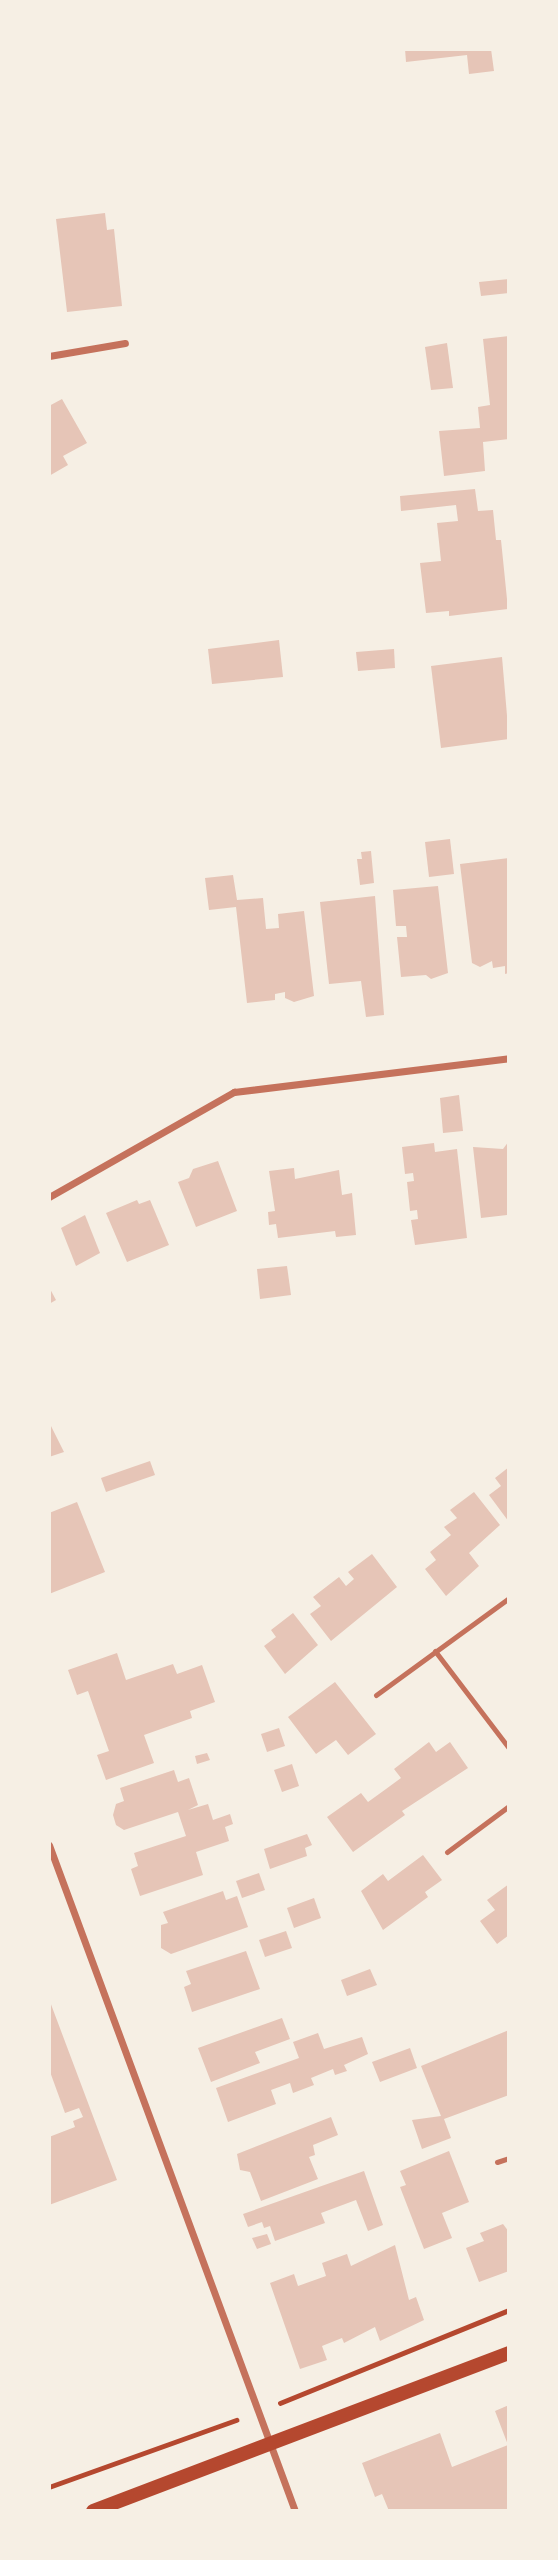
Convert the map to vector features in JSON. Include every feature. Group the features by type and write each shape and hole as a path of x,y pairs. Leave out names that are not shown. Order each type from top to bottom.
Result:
{"main road":[{"path":"93,2511 509,2353"}],"street":[{"path":"49,356 125,343"},
{"path":"49,1197 234,1093 509,1058"},
{"path":"49,1845 295,2511"}],"lane":[{"path":"376,1695 509,1598"},
{"path":"435,1651 509,1748"},
{"path":"447,1852 509,1806"},
{"path":"497,2162 509,2158"}],"path":[{"path":"49,2487 258,2412 509,2310"}],"building":[{"path":"405,49 491,49 494,71 469,74 467,55 406,62"},
{"path":"105,213 107,230 114,229 122,306 67,312 56,219"},
{"path":"509,279 509,293 481,296 479,282"},
{"path":"509,336 509,439 483,442 485,471 444,476 439,431 480,428 478,407 490,405 483,339"},
{"path":"447,343 453,388 431,390 425,347"},
{"path":"62,399 87,443 63,456 68,465 49,476 49,406"},
{"path":"475,489 478,511 493,510 496,540 501,540 508,609 449,616 449,611 426,613 420,563 441,561 437,523 458,521 456,505 401,511 400,496"},
{"path":"279,640 283,677 212,684 208,649"},
{"path":"394,649 395,668 358,671 356,652"},
{"path":"502,657 509,739 441,748 431,666"},
{"path":"450,839 454,874 429,877 425,842"},
{"path":"371,851 374,883 360,885 357,859 362,859 361,852"},
{"path":"509,858 509,973 505,974 505,966 493,968 492,961 480,967 472,963 460,864"},
{"path":"233,875 237,900 263,898 266,929 279,928 278,914 304,911 314,996 294,1002 285,998 285,992 275,994 275,1000 247,1003 236,907 209,910 205,878"},
{"path":"438,886 448,973 431,979 426,975 401,977 397,937 407,937 406,926 396,926 393,890"},
{"path":"375,896 384,1015 366,1017 361,981 329,984 320,902"},
{"path":"459,1095 463,1131 443,1133 440,1098"},
{"path":"509,1141 507,1215 481,1218 473,1147 503,1149"},
{"path":"434,1143 435,1152 457,1149 467,1238 415,1245 411,1220 418,1219 417,1210 410,1211 407,1182 414,1181 413,1173 405,1174 402,1147"},
{"path":"218,1161 237,1211 196,1227 178,1182 189,1178 193,1169"},
{"path":"294,1168 295,1179 339,1170 342,1195 352,1193 356,1235 336,1237 335,1231 278,1238 276,1224 269,1225 268,1212 275,1211 269,1171"},
{"path":"137,1200 139,1204 150,1200 169,1245 127,1262 106,1213"},
{"path":"85,1215 100,1253 76,1266 61,1228"},
{"path":"287,1266 291,1295 260,1299 257,1269"},
{"path":"49,1287 56,1300 49,1304"},
{"path":"49,1422 64,1452 49,1457"},
{"path":"150,1461 155,1475 106,1492 101,1478"},
{"path":"509,1467 509,1522 489,1495 501,1486 495,1478"},
{"path":"474,1492 500,1525 469,1553 479,1566 446,1596 425,1569 436,1560 430,1552 451,1535 444,1527 457,1518 450,1510"},
{"path":"77,1502 105,1572 49,1594 49,1513"},
{"path":"372,1554 397,1587 331,1641 310,1614 321,1606 313,1597 339,1577 346,1586 354,1579 348,1572"},
{"path":"293,1613 318,1645 285,1674 264,1646 276,1637 271,1630"},
{"path":"117,1653 126,1680 173,1664 177,1674 202,1665 215,1702 190,1711 192,1718 144,1735 154,1763 106,1780 97,1755 109,1751 88,1691 77,1695 68,1670"},
{"path":"335,1682 376,1734 348,1755 336,1740 316,1754 288,1717"},
{"path":"279,1728 285,1746 267,1752 261,1734"},
{"path":"429,1742 436,1752 450,1742 468,1768 402,1811 405,1815 353,1852 327,1817 361,1793 368,1802 401,1778 394,1769"},
{"path":"207,1753 210,1760 197,1764 195,1756"},
{"path":"292,1764 299,1786 282,1792 274,1770"},
{"path":"174,1770 178,1782 189,1778 198,1805 188,1810 208,1804 213,1820 230,1814 233,1824 225,1827 229,1841 196,1852 203,1875 140,1896 131,1869 138,1866 134,1853 186,1836 178,1812 124,1830 116,1825 113,1815 116,1804 124,1801 120,1788"},
{"path":"307,1834 312,1845 305,1848 307,1856 270,1869 264,1849"},
{"path":"423,1855 442,1880 425,1892 428,1897 383,1930 361,1891 383,1874 388,1881"},
{"path":"259,1873 265,1890 242,1898 236,1881"},
{"path":"509,1884 509,1935 497,1944 480,1921 495,1910 487,1900"},
{"path":"223,1891 226,1900 237,1896 248,1927 171,1954 161,1948 161,1925 168,1923 163,1912"},
{"path":"314,1898 321,1918 294,1928 287,1908"},
{"path":"286,1931 292,1948 265,1957 259,1940"},
{"path":"246,1951 260,1989 192,2012 184,1987 191,1984 186,1971"},
{"path":"370,1969 377,1985 347,1996 341,1980"},
{"path":"49,1999 117,2180 49,2205 49,2137 75,2127 73,2121 83,2117 79,2108 65,2113 49,2069"},
{"path":"282,2018 290,2039 255,2052 260,2063 211,2082 198,2048"},
{"path":"509,2030 509,2095 444,2119 451,2138 422,2149 412,2120 441,2116 421,2066"},
{"path":"318,2033 324,2049 362,2037 368,2054 344,2065 347,2071 335,2075 333,2069 311,2078 314,2085 293,2093 290,2083 271,2090 276,2104 228,2122 216,2088 299,2058 293,2042"},
{"path":"410,2048 417,2068 380,2082 372,2062"},
{"path":"331,2117 338,2135 313,2145 315,2155 309,2157 318,2179 261,2201 250,2172 240,2170 237,2154"},
{"path":"449,2151 469,2202 442,2213 452,2238 424,2249 400,2187 406,2185 400,2171"},
{"path":"364,2171 383,2225 368,2231 356,2200 321,2213 325,2223 275,2241 270,2226 264,2228 262,2222 248,2227 243,2214"},
{"path":"503,2224 509,2232 509,2271 479,2282 466,2248 484,2241 480,2233"},
{"path":"267,2234 271,2244 257,2249 252,2238"},
{"path":"395,2245 409,2300 416,2297 424,2320 380,2341 375,2327 344,2343 342,2338 322,2346 327,2360 300,2369 270,2283 294,2274 298,2286 326,2276 322,2263 347,2254 351,2266"},
{"path":"509,2405 509,2511 389,2511 382,2494 375,2497 362,2463 440,2433 452,2467 508,2445 495,2411"}]}
